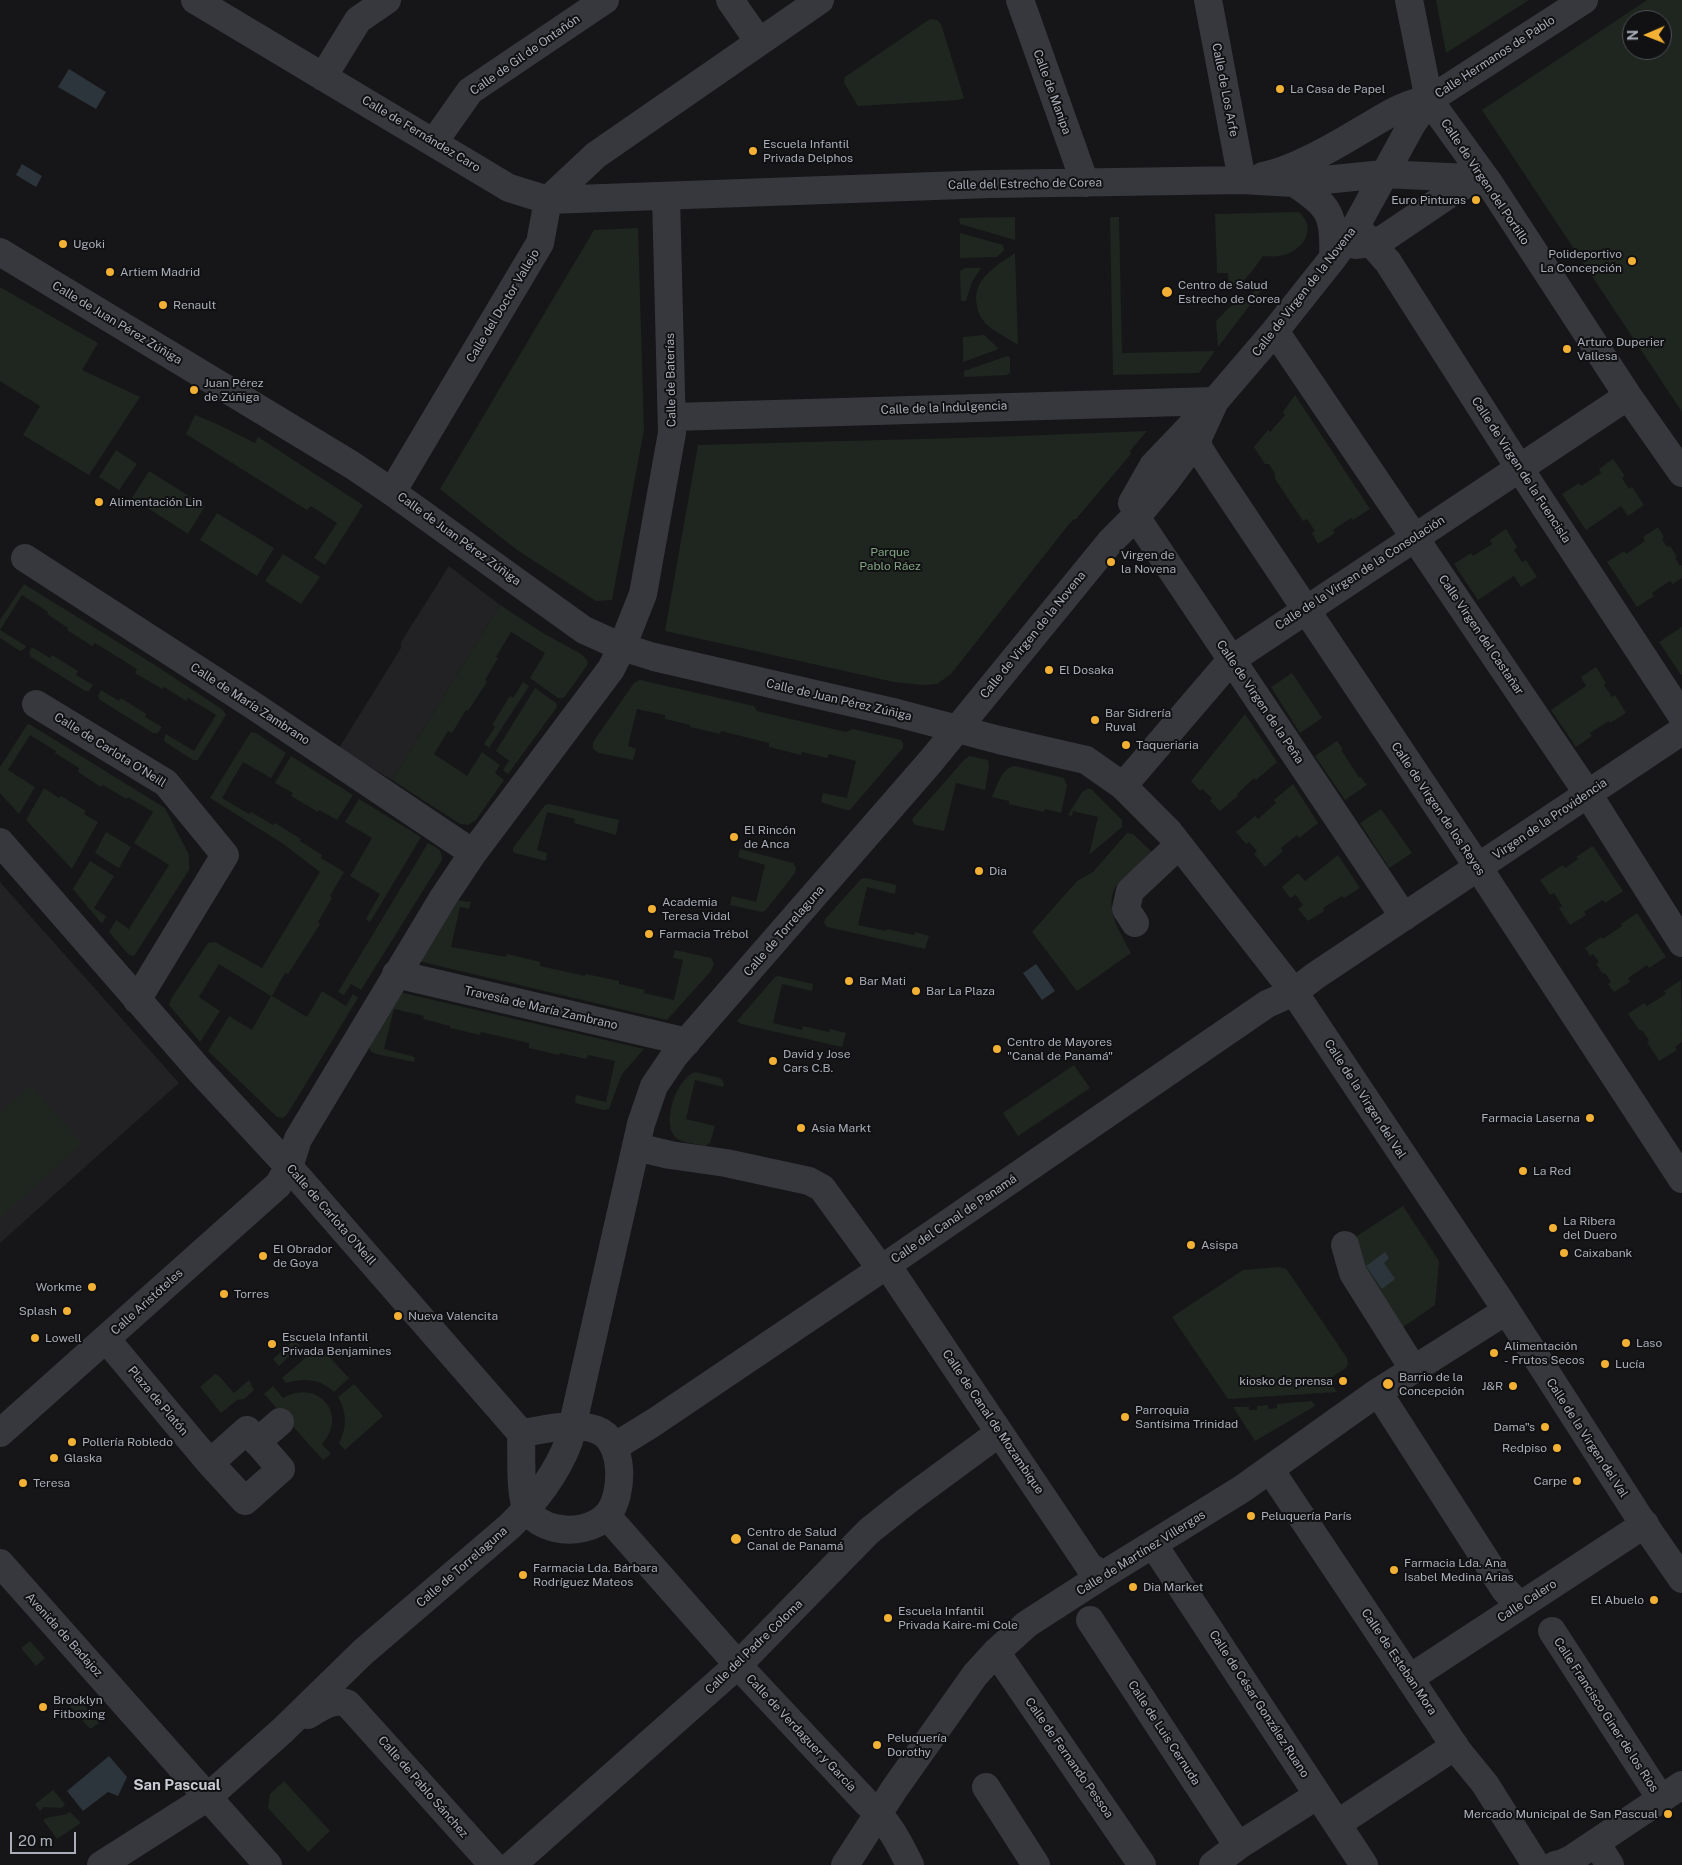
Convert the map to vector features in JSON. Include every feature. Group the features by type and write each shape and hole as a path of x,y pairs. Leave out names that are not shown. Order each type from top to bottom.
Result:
{"street":[{"path":"323,77 358,20 386,0"},
{"name":"Calle de Gil de Ontañón","path":"434,142 470,91 605,0"},
{"path":"730,0 759,42"},
{"path":"548,200 596,155 820,0"},
{"name":"Calle de Manipa","path":"1020,0 1085,183"},
{"name":"Calle de Los Arfe","path":"1208,0 1242,180"},
{"name":"Calle de Virgen del Portillo","path":"1409,0 1429,100 1682,473"},
{"name":"Calle Hermanos de Pablo","path":"1242,180 1274,174 1332,148 1397,109 1408,104 1429,100 1584,0"},
{"name":"Calle de Fernández Caro","path":"212,4 323,77 509,188 548,200 666,196"},
{"name":"Calle de Virgen de la Novena","path":"1364,235 1384,174 1412,124 1429,100"},
{"name":"Calle del Estrecho de Corea","path":"666,196 980,185 1242,180 1294,183 1384,174 1434,175 1483,182"},
{"path":"1294,183 1316,197 1325,207 1332,223 1336,254 1356,244 1364,235 1383,239 1457,189 1483,182"},
{"name":"Calle de Baterías","path":"622,647 643,594 672,433 666,196"},
{"name":"Calle del Doctor Vallejo","path":"392,492 540,243 548,200"},
{"name":"Calle de Virgen de la Fuencisla","path":"1364,235 1388,262 1520,469 1682,716"},
{"name":"Calle de Juan Pérez Zúñiga","path":"0,252 352,465 584,630 622,647 654,657 897,713 957,729"},
{"name":"Calle de Virgen de la Novena","path":"1110,542 1153,466 1215,401 1275,331 1336,254"},
{"name":"Calle Virgen del Castañar","path":"1275,331 1588,794 1682,943"},
{"name":"Calle de la Virgen de la Consolación","path":"1123,786 1231,660 1304,609 1520,469 1628,396"},
{"name":"Calle de Virgen de la Novena","path":"957,729 1110,542 1136,517 1168,480 1198,438 1215,401"},
{"name":"Calle de la Indulgencia","path":"672,417 1215,401"},
{"name":"Calle de Virgen de los Reyes","path":"1198,438 1198,447 1202,454 1304,609 1478,868 1672,1151 1682,1179"},
{"path":"1136,517 1134,509 1141,493 1143,482"},
{"name":"Calle de Virgen de la Peña","path":"1136,517 1404,917"},
{"name":"Calle de María Zambrano","path":"25,558 251,704 473,853"},
{"path":"289,1167 298,1138 443,898 473,853 611,669 622,647"},
{"name":"Calle de Carlota O’Neill","path":"36,704 166,783 225,855 138,1000"},
{"name":"Calle de la Virgen del Val","path":"957,729 1086,760 1123,786 1156,819 1294,992 1682,1579"},
{"name":"Calle de Torrelaguna","path":"101,1865 208,1797 283,1730 363,1652 527,1509 556,1472 569,1441 565,1426 646,1104 654,1086 664,1068 957,729"},
{"name":"Virgen de la Providencia","path":"1294,992 1314,976 1682,731"},
{"name":"Calle de Carlota O’Neill","path":"0,842 201,1072 289,1167 521,1433"},
{"path":"1135,923 1126,909 1130,891 1179,846"},
{"name":"Travesía de María Zambrano","path":"396,974 687,1042"},
{"name":"Calle del Canal de Panamá","path":"614,1447 653,1423 884,1268 1267,1004 1294,992"},
{"path":"636,1147 670,1155 726,1163 809,1181 822,1188 884,1268"},
{"name":"Calle Aristóteles","path":"0,1433 278,1185 289,1167"},
{"path":"1345,1245 1353,1273 1414,1370"},
{"name":"Calle de Canal de Mozambique","path":"884,1268 1090,1566 1102,1575"},
{"name":"Calle de Martínez Villergas","path":"845,1865 975,1675 996,1652 1027,1624 1102,1575 1271,1471 1383,1390 1506,1311"},
{"name":"Plaza de Platón","path":"106,1339 210,1463 245,1500 281,1469 262,1447"},
{"path":"1383,1390 1505,1590 1520,1606"},
{"path":"565,1426 598,1430 606,1436 614,1447 619,1464 619,1482 613,1506 607,1516 594,1525 580,1529 564,1530 546,1526 527,1509 522,1475 521,1433 565,1426"},
{"path":"210,1463 247,1430 262,1447 285,1427"},
{"name":"Calle del Padre Coloma","path":"512,1865 739,1664 869,1531 999,1433"},
{"name":"Calle de Esteban Mora","path":"1271,1471 1455,1746 1549,1863 1603,1854"},
{"name":"Calle de Verdaguer y García","path":"607,1516 752,1680 859,1796 879,1813 894,1833 910,1865"},
{"name":"Calle Calero","path":"1410,1678 1645,1524"},
{"name":"Calle de César González Ruano","path":"1153,1544 1364,1865"},
{"name":"Avenida de Badajoz","path":"0,1563 268,1865"},
{"name":"Calle de Luis Cernuda","path":"1090,1620 1238,1846"},
{"name":"Calle Francisco Giner de los Ríos","path":"1552,1631 1671,1792"},
{"path":"354,1709 348,1697 345,1683 350,1669 363,1652"},
{"name":"Calle de Fernando Pessoa","path":"996,1652 1142,1865"},
{"path":"283,1730 330,1703 342,1701 354,1709"},
{"name":"Calle de Pablo Sánchez","path":"354,1709 492,1865"},
{"path":"1337,1824 1455,1746"},
{"path":"986,1787 1036,1865"},
{"path":"1603,1854 1671,1792"},
{"path":"1213,1865 1238,1846 1318,1795"}],"shaded area":[{"path":"69,69 106,92 96,109 58,87"},
{"path":"22,164 42,176 36,187 16,175"},
{"path":"449,566 500,605 392,780 339,748 401,648 401,642"},
{"path":"0,882 179,1083 0,1243"},
{"path":"1036,964 1055,991 1042,1000 1023,973"},
{"path":"1385,1252 1389,1258 1384,1263 1395,1279 1382,1289 1366,1266"},
{"path":"109,1756 127,1777 118,1796 108,1792 83,1811 67,1791"}],"green space":[{"path":"1436,0 1529,0 1446,53"},
{"name":"Polideportivo La Concepción","path":"1647,0 1682,0 1682,412 1482,110 1622,17 1622,60 1672,60 1672,10 1632,10"},
{"path":"930,19 937,20 941,24 964,98 959,100 858,106 844,83 845,77"},
{"path":"1299,212 1305,219 1307,226 1305,240 1300,246 1287,254 1263,256 1244,280 1229,289 1228,273 1217,273 1215,214"},
{"path":"1015,217 1015,240 960,224 959,218"},
{"path":"1110,217 1119,217 1122,353 1215,351 1199,373 1113,375"},
{"path":"638,228 644,430 612,600 596,601 517,550 440,489 594,230"},
{"path":"960,233 1003,245 1004,250 997,257 960,258"},
{"path":"1015,253 1018,345 985,323 978,311 976,297 981,281 1000,263"},
{"path":"965,268 981,268 972,282 966,301 961,301 960,271"},
{"path":"1270,279 1218,347 1216,321 1230,307"},
{"path":"0,287 98,343 82,370 140,397 89,475 23,435 40,406 0,381"},
{"path":"984,335 998,348 963,362 963,337"},
{"path":"1007,356 1010,357 1010,373 1007,375 964,377 964,371"},
{"path":"1295,395 1370,509 1353,520 1351,518 1333,530 1335,533 1318,544 1312,533 1315,531 1307,519 1303,521 1275,479 1275,474 1269,464 1265,464 1254,447 1268,430 1270,432 1285,415 1283,412"},
{"path":"195,415 255,443 258,437 363,505 325,565 314,558 337,523 311,506 307,510 186,434"},
{"name":"Parque Pablo Ráez","path":"1147,431 1130,451 1131,454 1076,519 1069,524 951,674 937,684 923,685 894,682 665,631 698,445"},
{"path":"116,450 137,464 119,490 99,477"},
{"path":"1613,459 1625,476 1622,478 1629,489 1632,487 1644,505 1628,516 1621,506 1586,530 1562,494 1579,483 1581,486 1601,473 1599,469"},
{"path":"149,471 205,506 188,534 132,498"},
{"path":"217,513 274,548 257,576 200,540"},
{"path":"1658,527 1667,547 1670,546 1680,566 1682,565 1682,578 1673,584 1670,581 1652,593 1654,596 1637,607 1607,562 1624,551 1626,554 1645,541 1643,537"},
{"path":"1506,529 1517,547 1514,550 1522,562 1526,560 1537,577 1521,587 1514,576 1478,600 1454,564 1471,553 1473,556 1492,544 1490,540"},
{"path":"283,554 320,577 301,604 265,581"},
{"path":"24,584 158,667 223,710 226,715 198,760 193,760 165,742 166,734 194,751 216,715 188,698 186,701 164,687 162,689 135,673 137,669 95,643 92,646 67,630 68,628 47,614 48,612 22,595 0,630 0,620"},
{"path":"500,605 543,633 581,654 588,664 566,695 563,698 558,698 530,678 545,653 511,632 496,657 498,658 485,680 487,682 452,733 448,731 434,754 467,776 482,752 500,765 495,773 504,780 476,820 468,825 460,824 392,780"},
{"path":"1682,627 1682,674 1681,675 1659,642"},
{"path":"0,630 26,646 24,649 20,651 0,638"},
{"path":"32,647 50,658 52,655 78,671 76,675 93,685 89,691 85,691 31,657 29,653"},
{"path":"1596,667 1606,683 1604,685 1612,697 1615,695 1626,713 1590,733 1592,736 1576,747 1551,710 1586,686 1581,677"},
{"path":"1292,673 1322,718 1300,733 1271,687"},
{"path":"640,680 754,706 757,711 846,732 853,729 901,740 903,748 850,810 821,802 823,793 847,798 856,761 829,754 827,758 802,752 801,755 769,747 769,743 721,731 720,734 690,727 690,725 665,719 665,715 637,709 628,746 636,749 633,760 599,753 593,749 593,742 634,683"},
{"path":"523,682 529,686 489,748 484,744 495,727 492,725 510,696 513,698"},
{"path":"535,688 556,703 557,707 508,774 503,770 509,761 496,751"},
{"path":"101,690 119,701 121,698 146,714 145,717 162,727 158,733 153,733 100,700 98,696"},
{"path":"1245,714 1277,762 1256,780 1254,778 1237,794 1238,796 1220,811 1210,801 1212,798 1202,789 1200,791 1191,781"},
{"path":"29,724 165,808 189,855 189,870 134,956 129,955 109,932 116,920 129,929 169,865 134,843 153,812 128,797 126,799 103,785 101,787 78,772 79,768 55,753 56,751 30,735 8,770 35,787 19,814 0,793 0,767"},
{"path":"251,732 256,733 286,753 271,778 243,762 222,798 249,814 251,812 273,825 275,823 301,839 300,841 322,855 321,858 344,872 318,922 320,924 288,974 285,973 272,996 307,1017 322,991 346,1006 353,994 358,998 288,1113 283,1118 277,1117 208,1051 229,1016 252,1030 271,996 219,964 199,997 220,1011 200,1042 169,1005 171,999 208,943 215,942 262,968 320,872 282,843 210,798"},
{"path":"1337,741 1359,777 1367,785 1345,800 1315,756"},
{"path":"291,756 353,795 337,820 319,810 318,812 291,796 293,793 275,783"},
{"path":"969,756 988,760 989,767 985,790 956,783 944,831 915,825 912,821 913,818"},
{"path":"1015,766 1064,778 1067,786 1061,813 1045,809 1044,812 1009,804 1009,801 992,797 1003,773 1010,767"},
{"path":"1293,784 1318,823 1299,838 1297,835 1281,848 1283,851 1265,867 1254,854 1257,851 1249,842 1246,844 1236,832 1255,816 1258,819 1276,803 1274,800"},
{"path":"44,788 59,798 61,796 86,811 84,814 98,822 72,869 26,820"},
{"path":"1091,789 1122,820 1122,827 1089,855 1098,817 1073,811 1072,816 1068,815 1082,792"},
{"path":"359,799 421,837 370,922 366,919 380,894 350,876 372,838 345,822"},
{"path":"549,804 619,820 616,835 574,823 575,819 547,812 537,850 547,853 546,861 515,853 513,848 545,805"},
{"path":"1381,809 1412,853 1389,868 1360,823"},
{"path":"106,832 131,847 119,868 95,853"},
{"path":"1127,833 1133,834 1154,854 1132,870 1120,881 1114,890 1112,908 1114,917 1117,927 1131,953 1077,991 1032,932 1077,881 1093,872"},
{"path":"428,843 440,851 442,860 361,990 351,984 344,995 338,992"},
{"path":"1593,846 1623,891 1605,903 1603,900 1584,912 1586,915 1570,925 1559,908 1562,906 1554,893 1550,895 1540,880 1563,865 1565,868 1578,859 1576,857"},
{"path":"740,849 793,863 796,868 795,873 765,911 730,905 732,896 756,902 765,865 738,857"},
{"path":"1338,855 1360,888 1344,898 1342,896 1323,908 1324,911 1308,921 1298,909 1303,905 1296,895 1290,898 1282,887 1298,873 1305,881"},
{"path":"90,861 114,876 94,908 106,916 102,924 73,889"},
{"path":"866,878 896,885 895,894 867,887 858,925 914,935 915,932 929,936 925,949 827,927 824,923 826,918 861,879"},
{"path":"457,900 471,902 469,909 460,907 451,947 506,957 507,954 540,962 540,966 619,981 619,984 645,990 644,993 674,1000 683,960 673,958 675,950 711,958 714,964 711,971 667,1020 418,961"},
{"path":"1637,913 1666,957 1649,968 1647,965 1628,978 1630,982 1614,992 1608,984 1611,982 1596,964 1599,962 1593,954 1590,956 1585,948 1601,937 1603,939"},
{"path":"778,976 813,984 812,991 782,984 773,1023 802,1030 803,1026 829,1032 830,1029 846,1033 842,1047 741,1024 737,1021 775,977"},
{"path":"1681,980 1682,1042 1675,1047 1677,1050 1659,1061 1647,1042 1649,1040 1628,1014 1644,1003 1647,1006 1666,994 1664,991"},
{"path":"399,992 644,1049 622,1074 609,1109 604,1110 575,1103 576,1095 606,1102 615,1061 588,1055 586,1059 560,1053 559,1055 529,1048 529,1043 481,1032 480,1035 450,1028 450,1026 423,1019 424,1016 394,1009 384,1049 415,1057 414,1062 370,1051 370,1044"},
{"path":"1074,1065 1090,1088 1018,1136 1003,1113"},
{"path":"695,1072 720,1078 724,1083 723,1087 695,1080 686,1119 715,1126 710,1143 705,1146 678,1139 671,1130 670,1111 677,1091 688,1076"},
{"path":"30,1086 82,1143 0,1218 0,1113"},
{"path":"1403,1206 1439,1261 1435,1305 1399,1330 1349,1241"},
{"path":"1279,1267 1286,1269 1292,1277 1347,1358 1346,1368 1329,1379 1337,1392 1228,1399 1172,1317 1243,1270"},
{"path":"294,1340 300,1346 279,1366 273,1359"},
{"path":"319,1346 349,1378 334,1392 323,1384 311,1380 286,1383 282,1378"},
{"path":"215,1374 234,1393 249,1380 254,1390 244,1399 237,1400 221,1413 200,1387"},
{"path":"354,1384 383,1416 345,1450 339,1443 345,1426 345,1420 343,1408 338,1397"},
{"path":"273,1386 283,1398 296,1393 308,1393 318,1396 326,1403 331,1411 332,1422 330,1433 322,1444 331,1454 323,1460 264,1394"},
{"path":"1312,1401 1315,1406 1255,1441 1233,1407 1249,1407 1249,1410 1257,1410 1257,1406 1268,1405 1268,1409 1277,1408 1277,1404"},
{"path":"30,1641 45,1658 36,1666 21,1648"},
{"path":"79,1699 99,1723 90,1729 70,1706"},
{"path":"284,1781 330,1831 308,1852 268,1808 270,1794"},
{"path":"53,1790 65,1804 62,1808 44,1807 40,1811 35,1804"},
{"path":"70,1812 81,1823 57,1839 43,1820"}],"place":[{"name":"La Casa de Papel","path":"1280,89"},
{"name":"Escuela Infantil Privada Delphos","path":"753,151"},
{"name":"Euro Pinturas","path":"1476,200"},
{"name":"Ugoki","path":"63,244"},
{"name":"Polideportivo La Concepción","path":"1632,261"},
{"name":"Artiem Madrid","path":"110,272"},
{"name":"Centro de Salud Estrecho de Corea","path":"1167,292"},
{"name":"Renault","path":"163,305"},
{"name":"Arturo Duperier Vallesa","path":"1567,349"},
{"name":"Juan Pérez de Zúñiga","path":"194,390"},
{"name":"Alimentación Lin","path":"99,502"},
{"name":"Virgen de la Novena","path":"1111,562"},
{"name":"El Dosaka","path":"1049,670"},
{"name":"Bar Sidrería Ruval","path":"1095,720"},
{"name":"Taqueriaria","path":"1126,745"},
{"name":"El Rincón de Anca","path":"734,837"},
{"name":"Dia","path":"979,871"},
{"name":"Academia Teresa Vidal","path":"652,909"},
{"name":"Farmacia Trébol","path":"649,934"},
{"name":"Bar Mati","path":"849,981"},
{"name":"Bar La Plaza","path":"916,991"},
{"name":"Centro de Mayores \"Canal de Panamá\"","path":"997,1049"},
{"name":"David y Jose Cars C.B.","path":"773,1061"},
{"name":"Farmacia Laserna","path":"1590,1118"},
{"name":"Asia Markt","path":"801,1128"},
{"name":"La Red","path":"1523,1171"},
{"name":"La Ribera del Duero","path":"1553,1228"},
{"name":"Asispa","path":"1191,1245"},
{"name":"Caixabank","path":"1564,1253"},
{"name":"El Obrador de Goya","path":"263,1256"},
{"name":"Workme","path":"92,1287"},
{"name":"Torres","path":"224,1294"},
{"name":"Splash","path":"67,1311"},
{"name":"Nueva Valencita","path":"398,1316"},
{"name":"Lowell","path":"35,1338"},
{"name":"Laso","path":"1626,1343"},
{"name":"Escuela Infantil Privada Benjamines","path":"272,1344"},
{"name":"Alimentación - Frutos Secos","path":"1494,1353"},
{"name":"Lucía","path":"1605,1364"},
{"name":"kiosko de prensa","path":"1343,1381"},
{"name":"Barrio de la Concepción","path":"1388,1384"},
{"name":"J&R","path":"1513,1386"},
{"name":"Parroquia Santísima Trinidad","path":"1125,1417"},
{"name":"Dama\"s","path":"1545,1427"},
{"name":"Pollería Robledo","path":"72,1442"},
{"name":"Redpiso","path":"1557,1448"},
{"name":"Glaska","path":"54,1458"},
{"name":"Carpe","path":"1577,1481"},
{"name":"Teresa","path":"23,1483"},
{"name":"Peluquería París","path":"1251,1516"},
{"name":"Centro de Salud Canal de Panamá","path":"736,1539"},
{"name":"Farmacia Lda. Ana Isabel Medina Arias","path":"1394,1570"},
{"name":"Farmacia Lda. Bárbara Rodríguez Mateos","path":"523,1575"},
{"name":"Dia Market","path":"1133,1587"},
{"name":"El Abuelo","path":"1654,1600"},
{"name":"Escuela Infantil Privada Kaire-mi Cole","path":"888,1618"},
{"name":"Brooklyn Fitboxing","path":"43,1707"},
{"name":"Peluquería Dorothy","path":"877,1745"},
{"name":"Mercado Municipal de San Pascual","path":"1668,1814"}],"district":[{"name":"San Pascual","path":"177,1785"}]}
